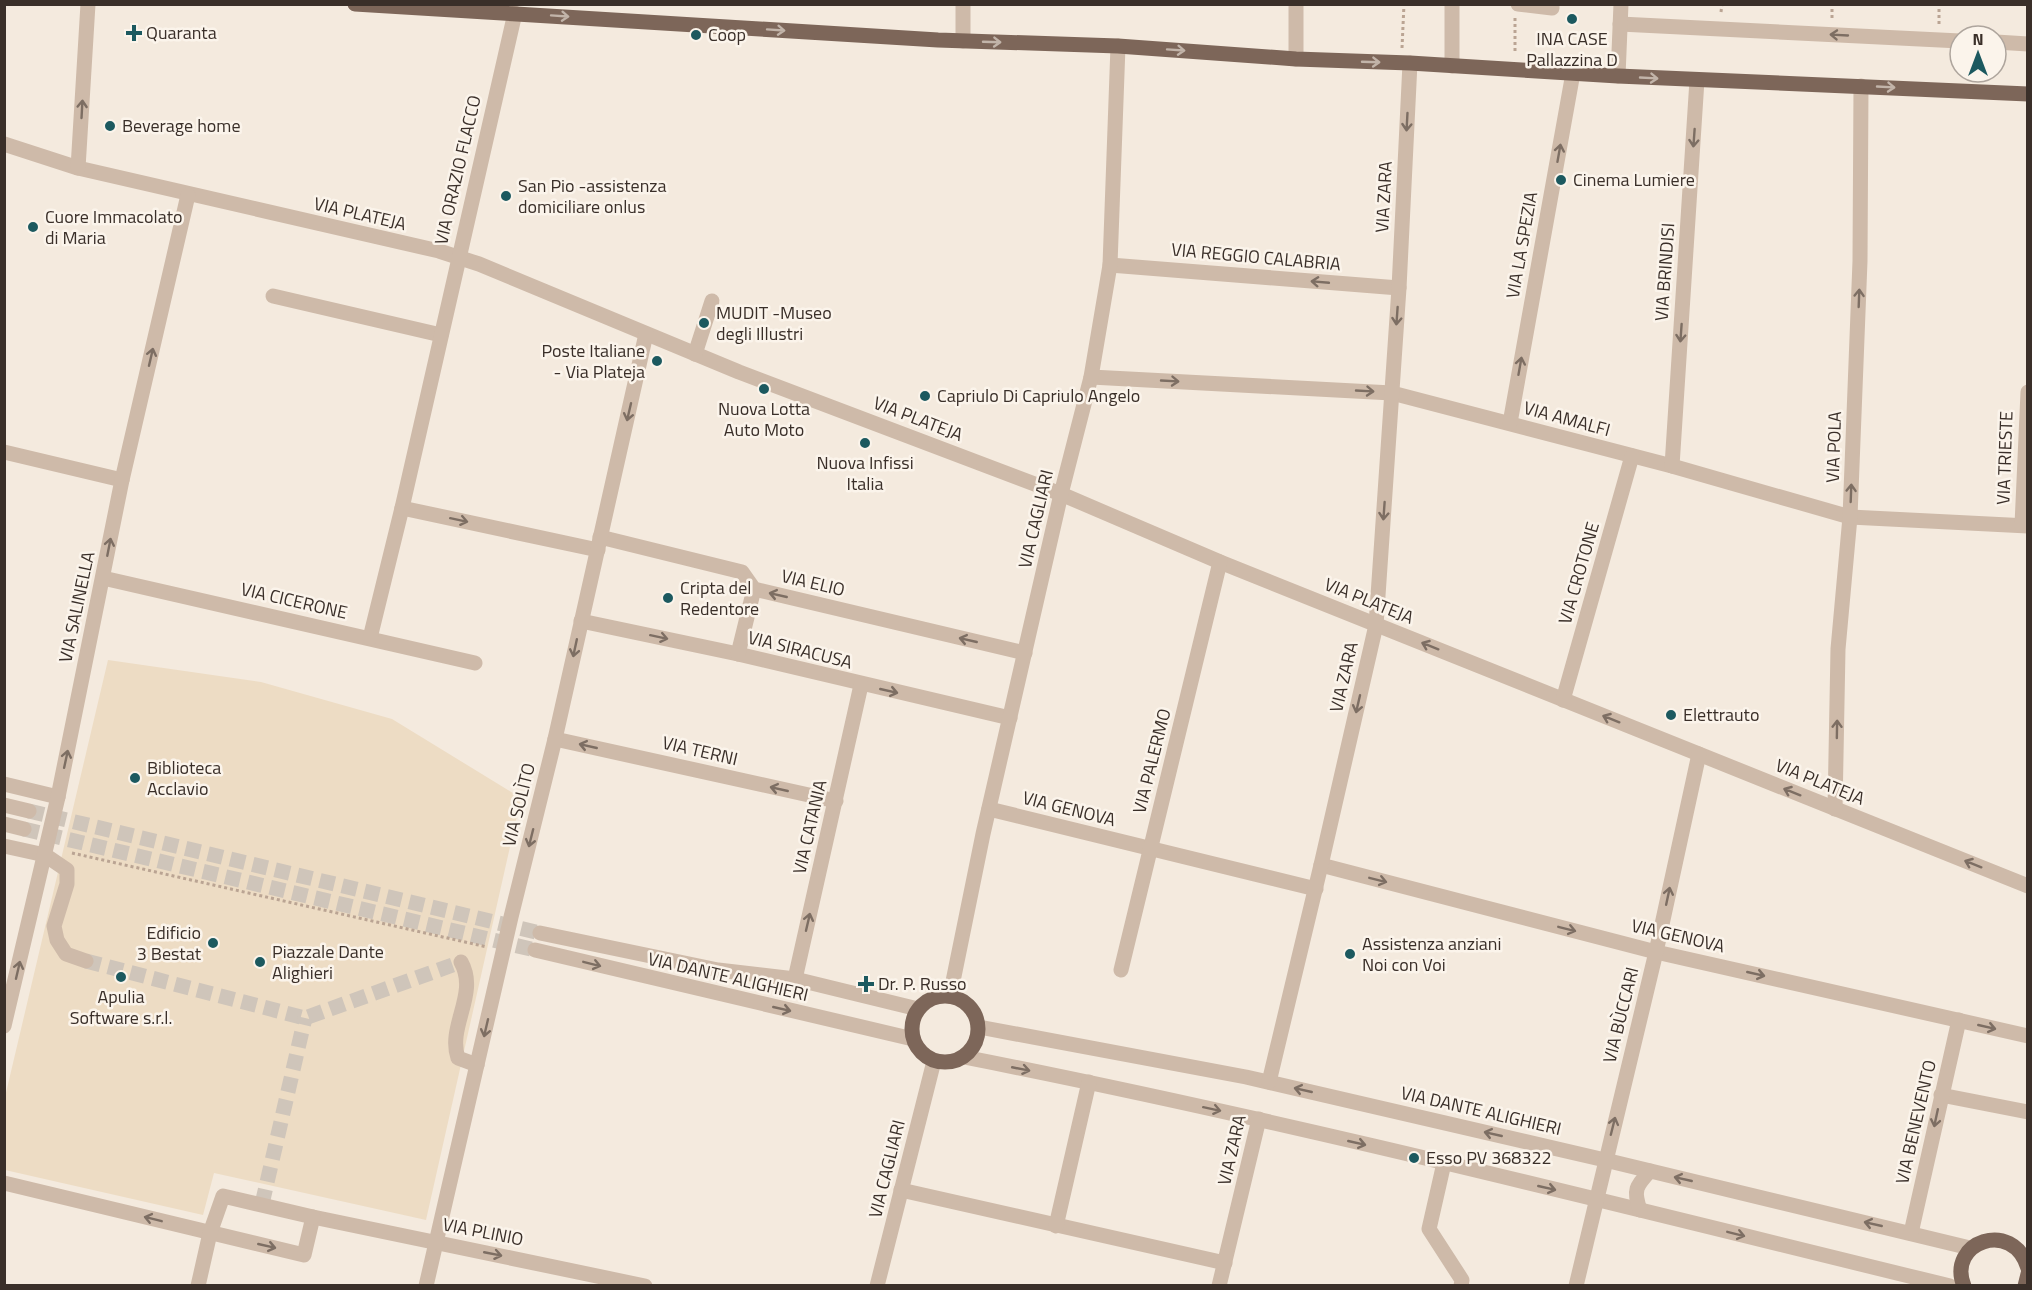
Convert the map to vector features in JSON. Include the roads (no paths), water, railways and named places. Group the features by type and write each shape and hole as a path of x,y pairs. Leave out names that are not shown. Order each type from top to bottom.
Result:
{"main road":[{"path":"355,4 963,41 1118,46 1296,59 1697,80 2028,94"},
{"path":"950,996 964,1001 975,1013 979,1027 975,1044 964,1058 949,1063 934,1061 921,1052 913,1039 911,1029 913,1018 925,1002 935,997 950,996"},
{"path":"1964,1286 1961,1273 1962,1262 1970,1248 1984,1240 1999,1239 2014,1245 2027,1270"}],"street":[{"path":"78,168 88,4"},
{"path":"963,4 963,41"},
{"path":"1296,4 1296,59"},
{"path":"1452,4 1452,66"},
{"path":"1618,76 1621,4"},
{"path":"1521,7 1552,6"},
{"name":"VIA ORAZIO FLACCO","path":"370,638 515,13"},
{"path":"1620,24 1948,40"},
{"path":"2008,43 2028,44"},
{"name":"VIA CAGLIARI","path":"950,996 989,809 1061,494 1091,377 1110,265 1118,46"},
{"name":"VIA ZARA","path":"1269,1082 1376,625 1399,288 1406,63"},
{"name":"VIA LA SPEZIA","path":"1509,423 1573,73"},
{"name":"VIA BRINDISI","path":"1672,466 1697,80"},
{"name":"VIA POLA","path":"1835,809 1838,649 1850,517 1860,261 1861,86"},
{"name":"VIA PLATEJA","path":"4,144 78,168 458,257 479,264 695,354 1061,494 1376,625 2028,886"},
{"name":"VIA SALINELLA","path":"5,1021 58,797 122,480 188,195"},
{"name":"VIA REGGIO CALABRIA","path":"1110,265 1399,288"},
{"path":"273,296 441,335"},
{"path":"695,354 712,301"},
{"name":"VIA SOLÌTO","path":"426,1286 503,951 555,739 646,334"},
{"name":"VIA AMALFI","path":"1091,377 1392,393 1672,466 1850,517 2025,525"},
{"name":"VIA TRIESTE","path":"2025,525 2028,392"},
{"path":"4,452 122,480"},
{"name":"VIA CROTONE","path":"1563,700 1632,456"},
{"name":"VIA ELIO","path":"402,508 599,543 742,572 754,589 1025,653"},
{"name":"VIA PALERMO","path":"1121,970 1220,561"},
{"name":"VIA CICERONE","path":"104,578 475,663"},
{"path":"738,654 754,589"},
{"name":"VIA SIRACUSA","path":"581,621 738,654 861,685 1010,718"},
{"name":"VIA CATANIA","path":"795,979 861,685"},
{"name":"VIA TERNI","path":"555,739 836,801"},
{"name":"VIA BÙCCARI","path":"1576,1286 1656,952 1699,754"},
{"path":"4,784 58,797"},
{"path":"4,805 29,811"},
{"name":"VIA GENOVA","path":"989,809 1316,889"},
{"path":"4,824 24,829"},
{"path":"4,846 46,851 67,870 67,884 54,926 57,940 66,954 86,961"},
{"name":"VIA GENOVA","path":"1321,865 1656,952 2028,1036"},
{"name":"VIA DANTE ALIGHIERI","path":"540,933 718,970 795,979 918,1009"},
{"name":"VIA DANTE ALIGHIERI","path":"535,951 913,1039"},
{"path":"461,962 466,971 468,986 454,1047 458,1058 477,1065"},
{"name":"VIA BENEVENTO","path":"1911,1233 1959,1020"},
{"name":"VIA DANTE ALIGHIERI","path":"979,1027 1269,1082 1970,1248"},
{"path":"964,1058 1089,1082 1259,1119 1950,1286"},
{"name":"VIA CAGLIARI","path":"877,1286 934,1061"},
{"path":"1056,1226 1089,1082"},
{"path":"1941,1095 2028,1112"},
{"name":"VIA ZARA","path":"1219,1286 1259,1119"},
{"path":"1444,1163 1429,1229 1462,1280 1461,1286"},
{"path":"1640,1210 1635,1196 1638,1184 1650,1171"},
{"path":"4,1183 304,1255 313,1217"},
{"path":"901,1190 1225,1263"},
{"name":"VIA PLINIO","path":"210,1233 223,1196 436,1242 593,1280 645,1286"},
{"path":"198,1286 210,1233"}],"tunnel":[{"path":"29,811 540,933"},
{"path":"24,829 535,950"},
{"path":"86,961 305,1018 461,962"},
{"path":"262,1204 305,1018"}],"place":[{"name":"INA CASE Pallazzina D","path":"1572,19"},
{"name":"Quaranta","path":"134,33"},
{"name":"Coop","path":"696,35"},
{"name":"Beverage home","path":"110,126"},
{"name":"Cinema Lumiere","path":"1561,180"},
{"name":"San Pio -assistenza domiciliare onlus","path":"506,196"},
{"name":"Cuore Immacolato di Maria","path":"33,227"},
{"name":"MUDIT -Museo degli Illustri","path":"704,323"},
{"name":"Poste Italiane - Via Plateja","path":"657,361"},
{"name":"Nuova Lotta Auto Moto","path":"764,389"},
{"name":"Capriulo Di Capriulo Angelo","path":"925,396"},
{"name":"Nuova Infissi Italia","path":"865,443"},
{"name":"Cripta del Redentore","path":"668,598"},
{"name":"Elettrauto","path":"1671,715"},
{"name":"Biblioteca Acclavio","path":"135,778"},
{"name":"Edificio 3 Bestat","path":"213,943"},
{"name":"Assistenza anziani Noi con Voi","path":"1350,954"},
{"name":"Piazzale Dante Alighieri","path":"260,962"},
{"name":"Apulia Software s.r.l.","path":"121,977"},
{"name":"Dr. P. Russo","path":"866,984"},
{"name":"Esso PV 368322","path":"1414,1158"}]}
